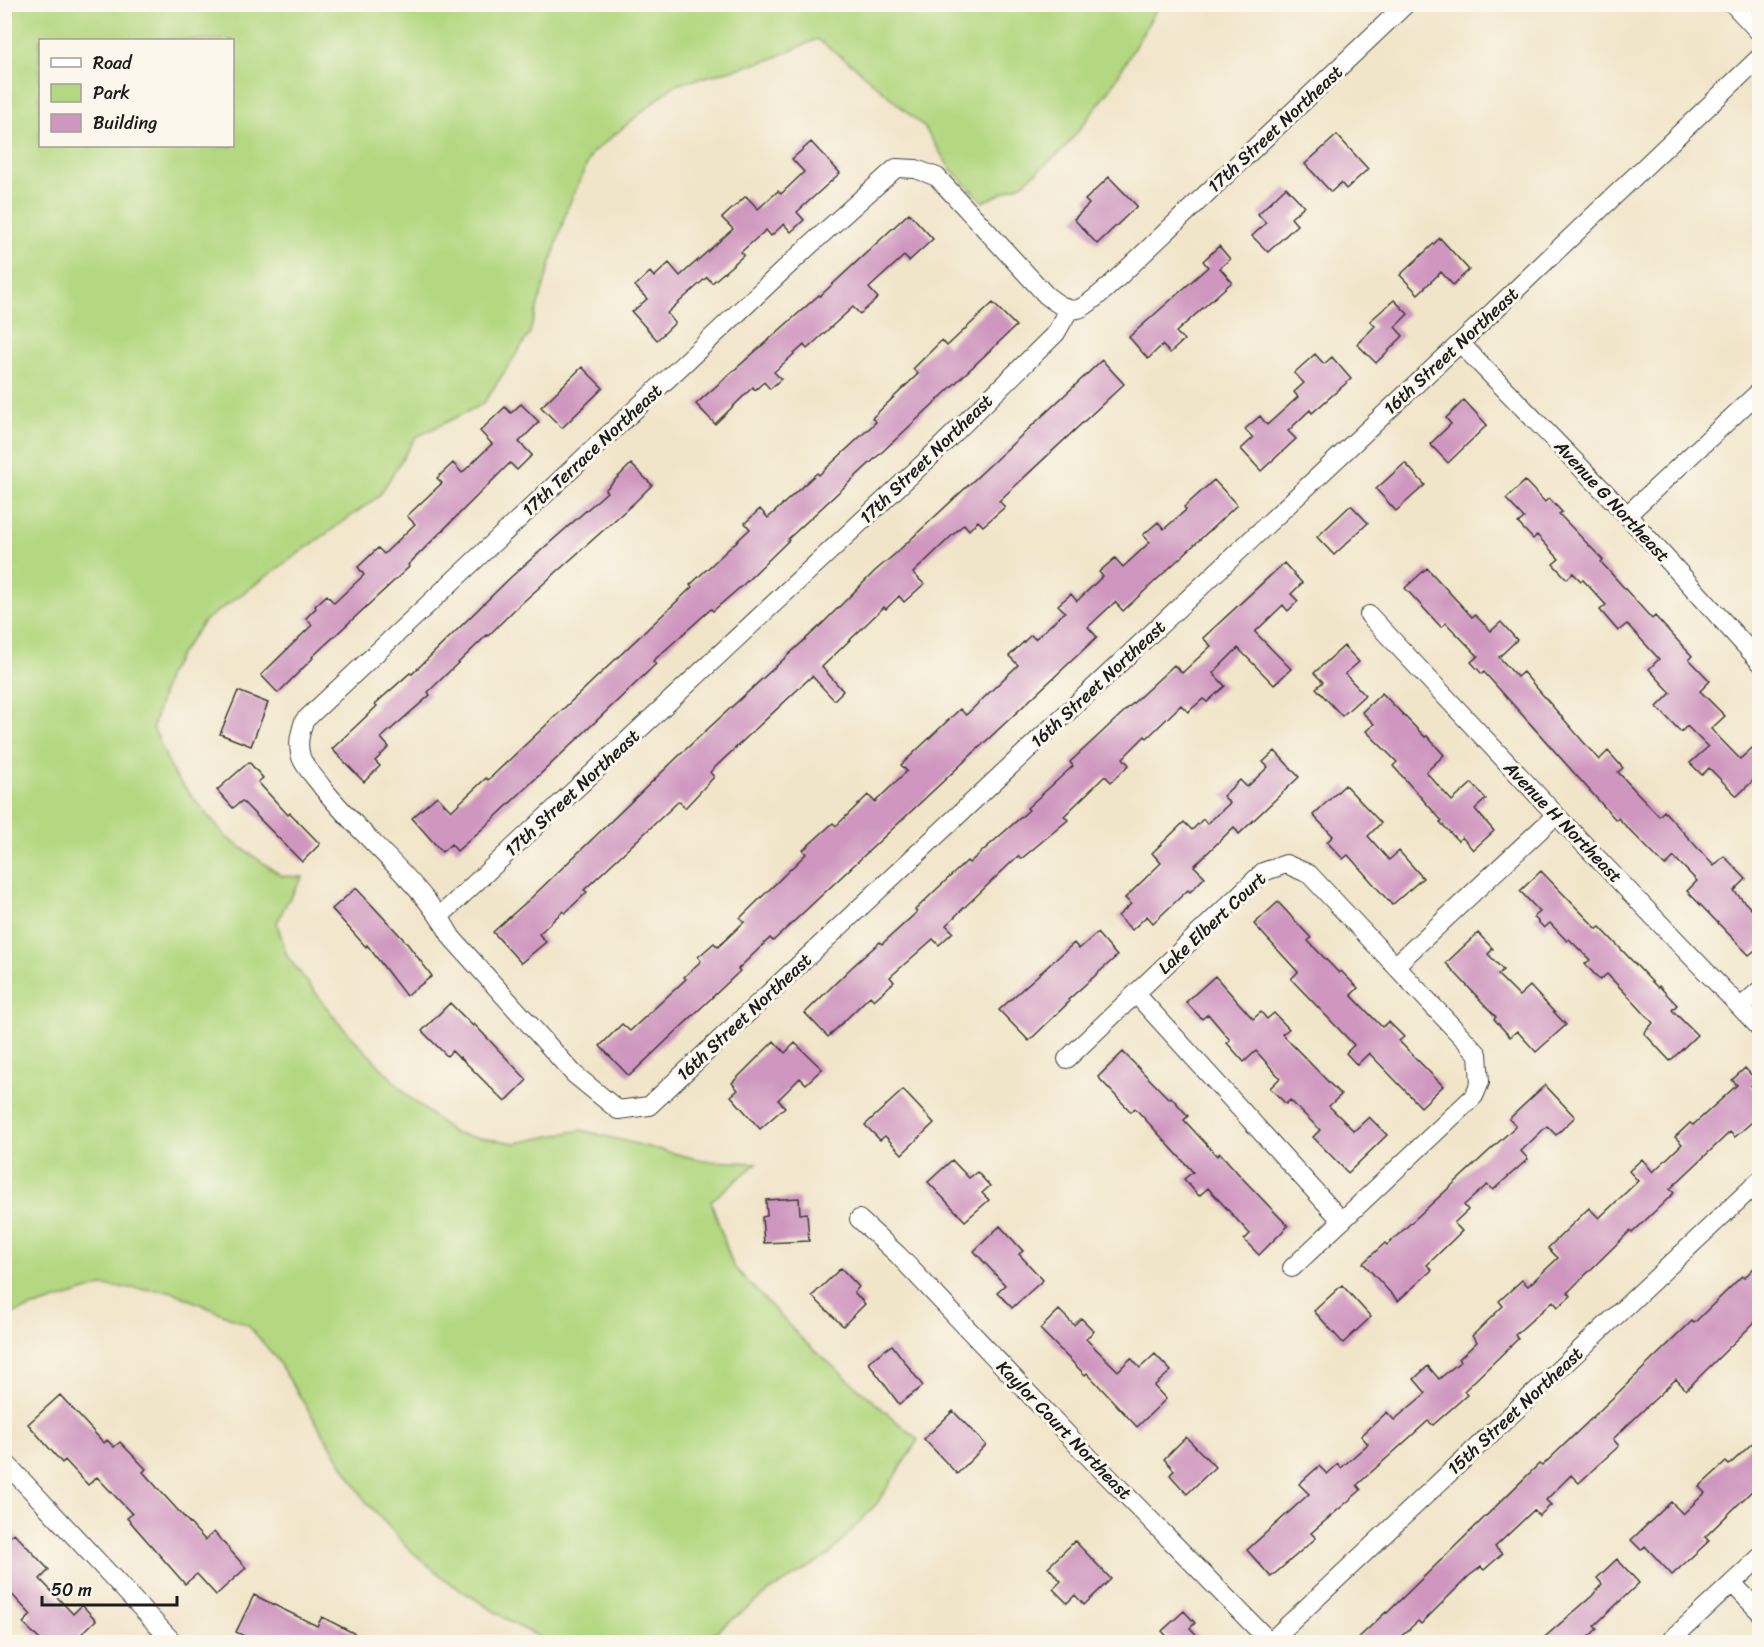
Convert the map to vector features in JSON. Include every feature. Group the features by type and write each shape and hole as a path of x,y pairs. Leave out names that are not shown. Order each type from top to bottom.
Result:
{"street":[{"name":"17th Street Northeast","path":"440,916 927,460 1056,333 1069,310 1081,310 1106,289 1406,4"},
{"path":"1733,4 1760,33"},
{"name":"16th Street Northeast","path":"440,916 452,938 574,1074 618,1110 649,1107 1760,57"},
{"name":"17th Terrace Northeast","path":"440,916 342,812 301,759 298,740 304,721 333,693 896,168 916,169 937,177 1046,294 1061,307 1069,310"},
{"name":"Avenue G Northeast","path":"1460,343 1627,515 1760,662"},
{"path":"1627,515 1760,392"},
{"name":"Avenue H Northeast","path":"1369,615 1760,1028"},
{"path":"1396,965 1556,815"},
{"name":"Lake Elbert Court","path":"1067,1059 1263,872 1286,864 1309,873 1478,1054 1480,1082 1474,1096 1292,1268"},
{"path":"1741,1007 1760,990"},
{"path":"1136,994 1342,1221"},
{"name":"15th Street Northeast","path":"1270,1642 1760,1180"},
{"name":"Kaylor Court Northeast","path":"859,1219 898,1255 1083,1451 1270,1642"},
{"path":"4,1461 172,1642"},
{"path":"1669,1642 1760,1557"},
{"path":"1732,1582 1760,1612"}],"green space":[{"path":"5,4 1159,5 1109,91 1064,149 1023,183 983,202 949,167 925,128 854,66 817,39 769,60 675,85 592,153 567,209 529,335 483,404 416,437 379,496 204,621 167,677 153,727 174,775 226,837 282,876 303,877 277,923 287,956 338,1022 408,1096 455,1134 516,1143 581,1130 705,1161 757,1163 711,1201 733,1266 804,1341 918,1440 878,1502 829,1555 770,1591 702,1642 549,1642 514,1624 447,1581 410,1550 366,1502 275,1357 248,1325 170,1291 102,1286 5,1316"}],"building":[{"path":"1337,135 1368,169 1346,189 1341,183 1331,192 1305,164"},
{"path":"811,142 840,173 797,212 804,220 791,232 784,224 771,236 766,230 741,252 744,255 712,283 707,277 667,313 675,323 657,340 632,312 647,299 635,286 650,272 654,277 669,263 680,276 733,229 722,218 746,196 758,209 778,191 781,194 804,172 792,159"},
{"path":"1109,177 1137,206 1097,244 1074,219 1089,204 1085,200"},
{"path":"1286,187 1304,206 1291,218 1297,225 1268,252 1252,236 1266,223 1258,214"},
{"path":"909,213 933,239 909,261 904,256 869,288 878,298 860,314 853,307 807,349 804,345 774,372 781,379 770,389 764,382 755,390 753,387 715,424 696,404 820,296"},
{"path":"1440,238 1469,270 1453,285 1441,272 1418,294 1400,275"},
{"path":"1219,246 1230,259 1220,268 1232,282 1176,332 1184,340 1170,353 1162,345 1148,359 1129,337 1208,267 1203,261"},
{"path":"1394,300 1408,314 1395,327 1403,336 1376,363 1357,344 1375,326 1370,321"},
{"path":"993,303 1016,326 788,539 745,583 713,611 711,609 653,661 656,664 489,823 457,851 451,844 442,852 412,818 437,796 451,811 486,778 488,780 750,529 745,523 760,509 768,518 817,473 819,475 876,422 872,418 918,374 913,369 942,340 947,346"},
{"path":"1315,354 1324,364 1332,357 1351,379 1312,413 1310,410 1288,431 1296,439 1261,471 1241,449 1253,438 1245,429 1260,416 1267,425 1298,397 1294,392 1304,383 1294,373"},
{"path":"1102,360 1124,384 999,501 1005,507 983,526 978,521 969,530 964,524 913,573 924,584 904,602 899,596 886,609 884,607 822,667 843,691 834,700 812,676 710,772 714,777 685,808 679,801 584,890 587,892 565,913 563,911 539,934 546,942 521,963 493,932"},
{"path":"582,367 603,388 562,428 541,407"},
{"path":"1464,400 1487,425 1448,463 1430,444 1451,424 1446,418"},
{"path":"521,404 539,422 519,442 532,455 517,470 510,463 408,565 409,567 312,657 278,693 261,675 312,625 306,618 316,608 315,606 327,595 334,603 364,575 358,567 378,548 384,554 415,524 407,516 442,483 437,478 453,463 462,473 492,444 480,431 505,407 511,413"},
{"path":"1405,463 1425,485 1396,511 1376,489"},
{"path":"631,464 652,485 487,635 428,692 430,695 381,738 389,747 375,761 380,766 364,782 332,749 377,706 375,704 410,673 412,674 511,577 607,492 605,490"},
{"path":"1214,480 1237,505 1123,611 1115,602 1088,627 1097,637 773,941 770,938 738,969 740,971 629,1076 600,1046 622,1024 630,1031 686,979 684,977 701,961 698,957 714,943 718,947 744,922 740,918 806,854 803,850 833,823 836,826 868,795 875,802 907,771 901,765 960,709 966,715 1018,665 1009,656 1031,635 1035,639 1065,612 1058,605 1071,594 1077,601 1103,576 1099,572 1115,558 1123,567 1150,542 1143,535 1158,522 1164,529 1186,510 1184,507"},
{"path":"1525,481 1545,502 1549,498 1562,512 1559,514 1603,560 1601,562 1652,619 1655,616 1692,656 1689,659 1710,681 1700,691 1725,716 1711,729 1740,759 1760,741 1760,774 1737,796 1709,768 1702,775 1690,763 1708,747 1687,726 1681,732 1657,707 1671,693 1649,669 1659,659 1627,624 1618,631 1600,610 1606,605 1583,580 1581,581 1573,573 1567,579 1553,564 1559,559 1537,535 1533,539 1518,523 1524,518 1506,499"},
{"path":"1351,505 1368,523 1334,555 1317,537"},
{"path":"1284,563 1302,583 1291,594 1298,601 1288,611 1283,605 1255,632 1291,669 1274,685 1238,648 1213,673 1225,686 1207,702 1203,699 1188,712 1181,705 1147,738 1145,736 1123,758 1129,765 1111,782 1105,776 1064,816 1068,820 1021,859 1018,856 946,925 953,932 939,945 933,939 890,977 894,982 874,1000 870,996 828,1037 805,1013 852,967 880,942 882,944 917,912 915,910 967,861 969,863 1029,810 1027,808 1073,766 1070,762 1174,665 1182,673 1211,646 1203,638"},
{"path":"1427,568 1472,617 1475,615 1491,631 1501,622 1517,640 1499,657 1517,677 1523,672 1599,760 1608,751 1623,768 1618,772 1659,816 1664,811 1714,866 1724,856 1746,879 1734,891 1760,918 1760,946 1749,955 1687,891 1697,881 1674,857 1665,866 1618,818 1616,820 1484,672 1482,674 1471,662 1478,656 1446,623 1441,627 1405,588"},
{"path":"1344,646 1359,662 1345,674 1365,695 1342,716 1316,688 1323,682 1314,673"},
{"path":"238,691 268,703 251,746 220,734"},
{"path":"1382,693 1444,755 1426,772 1452,801 1472,783 1486,799 1475,809 1494,831 1473,850 1462,837 1458,841 1440,822 1442,821 1393,766 1397,762 1366,731 1374,724 1362,712"},
{"path":"1275,751 1299,777 1239,834 1234,827 1194,866 1205,877 1190,892 1188,890 1153,923 1147,916 1132,930 1118,916 1131,904 1125,898 1161,863 1152,853 1184,822 1192,830 1203,819 1207,824 1230,803 1223,796 1240,780 1247,787 1268,767 1263,762"},
{"path":"249,762 263,778 258,782 288,815 290,813 320,844 302,862 242,801 233,808 217,790"},
{"path":"1345,785 1381,823 1368,836 1389,860 1399,851 1423,878 1392,905 1348,855 1343,859 1327,842 1333,836 1313,815"},
{"path":"1541,871 1597,929 1600,927 1677,1005 1672,1010 1697,1035 1670,1061 1644,1033 1653,1023 1629,997 1607,974 1600,980 1585,964 1590,960 1550,923 1544,928 1534,917 1540,912 1520,891"},
{"path":"356,888 406,942 432,976 406,996 367,945 366,947 332,909"},
{"path":"1278,902 1311,938 1308,941 1339,973 1341,971 1358,988 1351,995 1382,1027 1389,1022 1404,1037 1399,1041 1443,1086 1421,1107 1369,1053 1357,1065 1346,1053 1354,1045 1291,979 1298,972 1254,924"},
{"path":"1097,933 1117,956 1068,1000 1069,1002 1029,1041 999,1010 1074,943 1079,949"},
{"path":"1478,933 1493,949 1488,954 1503,970 1498,975 1519,996 1530,986 1566,1025 1536,1052 1517,1031 1510,1037 1494,1019 1496,1017 1446,963"},
{"path":"1215,976 1253,1019 1261,1012 1267,1019 1274,1013 1289,1029 1282,1034 1341,1095 1329,1106 1354,1131 1369,1117 1387,1135 1348,1173 1313,1137 1320,1130 1290,1100 1286,1104 1270,1088 1280,1078 1256,1051 1244,1062 1227,1043 1230,1040 1208,1014 1202,1019 1186,1002"},
{"path":"450,1003 473,1026 474,1024 527,1080 505,1102 460,1057 452,1051 447,1056 422,1031"},
{"path":"774,1041 785,1053 795,1043 822,1069 806,1084 800,1078 778,1100 785,1107 760,1129 731,1096 738,1090 732,1083"},
{"path":"1123,1052 1169,1099 1171,1097 1188,1116 1184,1120 1217,1156 1220,1153 1288,1226 1259,1255 1244,1240 1250,1234 1208,1188 1199,1196 1184,1179 1193,1172 1135,1108 1131,1112 1098,1077"},
{"path":"1745,1068 1757,1081 1751,1086 1760,1095 1760,1115 1735,1137 1730,1132 1670,1189 1674,1193 1632,1233 1630,1231 1568,1292 1571,1296 1558,1307 1553,1301 1515,1335 1518,1339 1464,1391 1467,1395 1433,1425 1428,1421 1357,1485 1361,1490 1311,1533 1316,1538 1271,1577 1247,1550 1309,1494 1299,1484 1319,1466 1327,1474 1338,1464 1341,1468 1368,1444 1361,1436 1387,1412 1394,1420 1426,1393 1414,1379 1428,1366 1439,1379 1461,1361 1459,1359 1477,1342 1472,1336 1503,1306 1499,1301 1522,1280 1528,1286 1558,1258 1548,1248 1589,1208 1599,1218 1638,1181 1629,1171 1642,1159 1653,1172 1682,1144 1675,1137 1690,1123 1693,1125 1737,1085 1732,1080"},
{"path":"1545,1085 1575,1117 1556,1135 1547,1126 1521,1151 1528,1159 1493,1190 1487,1185 1464,1205 1468,1210 1454,1223 1462,1231 1427,1265 1432,1270 1398,1301 1363,1263 1385,1243 1387,1245 1516,1126 1509,1119"},
{"path":"903,1090 934,1123 902,1154 885,1136 880,1140 865,1125"},
{"path":"952,1160 969,1178 977,1172 990,1186 982,1193 989,1200 965,1221 928,1182"},
{"path":"799,1198 800,1214 807,1213 809,1241 764,1243 762,1217 767,1216 766,1200"},
{"path":"1000,1226 1023,1251 1019,1254 1043,1280 1012,1308 997,1292 1005,1285 974,1251"},
{"path":"1760,1262 1760,1317 1686,1390 1676,1379 1613,1439 1619,1446 1579,1483 1571,1475 1546,1500 1551,1505 1539,1516 1534,1510 1495,1547 1502,1554 1484,1570 1481,1567 1469,1576 1421,1624 1418,1621 1395,1642 1354,1642 1387,1613 1539,1464 1542,1466 1692,1321 1694,1323 1742,1276 1744,1278"},
{"path":"841,1268 859,1287 854,1292 865,1304 843,1326 812,1296"},
{"path":"1342,1285 1371,1317 1343,1343 1314,1311"},
{"path":"1059,1310 1074,1325 1081,1318 1094,1331 1086,1339 1118,1371 1131,1358 1140,1368 1155,1354 1171,1371 1154,1386 1166,1399 1137,1427 1087,1373 1085,1375 1040,1329"},
{"path":"892,1345 923,1386 899,1404 868,1362"},
{"path":"60,1395 104,1443 107,1440 114,1447 120,1442 146,1469 143,1472 205,1540 214,1532 246,1568 216,1595 197,1574 185,1584 127,1518 132,1514 97,1477 88,1485 65,1460 62,1463 28,1424"},
{"path":"953,1411 986,1445 957,1474 924,1439"},
{"path":"1760,1436 1760,1483 1705,1537 1709,1541 1672,1575 1645,1546 1641,1550 1631,1540 1671,1502 1683,1514 1705,1493 1699,1487 1726,1462 1729,1465"},
{"path":"1186,1437 1215,1467 1187,1494 1170,1475 1174,1470 1164,1459"},
{"path":"14,1533 49,1570 40,1579 73,1614 82,1605 96,1620 73,1642 42,1642 23,1623 31,1615 4,1586 4,1542"},
{"path":"1075,1541 1111,1579 1084,1605 1075,1595 1067,1603 1053,1589 1061,1581 1048,1567"},
{"path":"1617,1559 1639,1583 1594,1626 1597,1629 1583,1642 1539,1642 1592,1596 1602,1584 1597,1578"},
{"path":"254,1595 317,1626 322,1617 371,1642 256,1642 236,1632"},
{"path":"1184,1611 1195,1623 1190,1628 1203,1642 1172,1642 1162,1631"}]}
